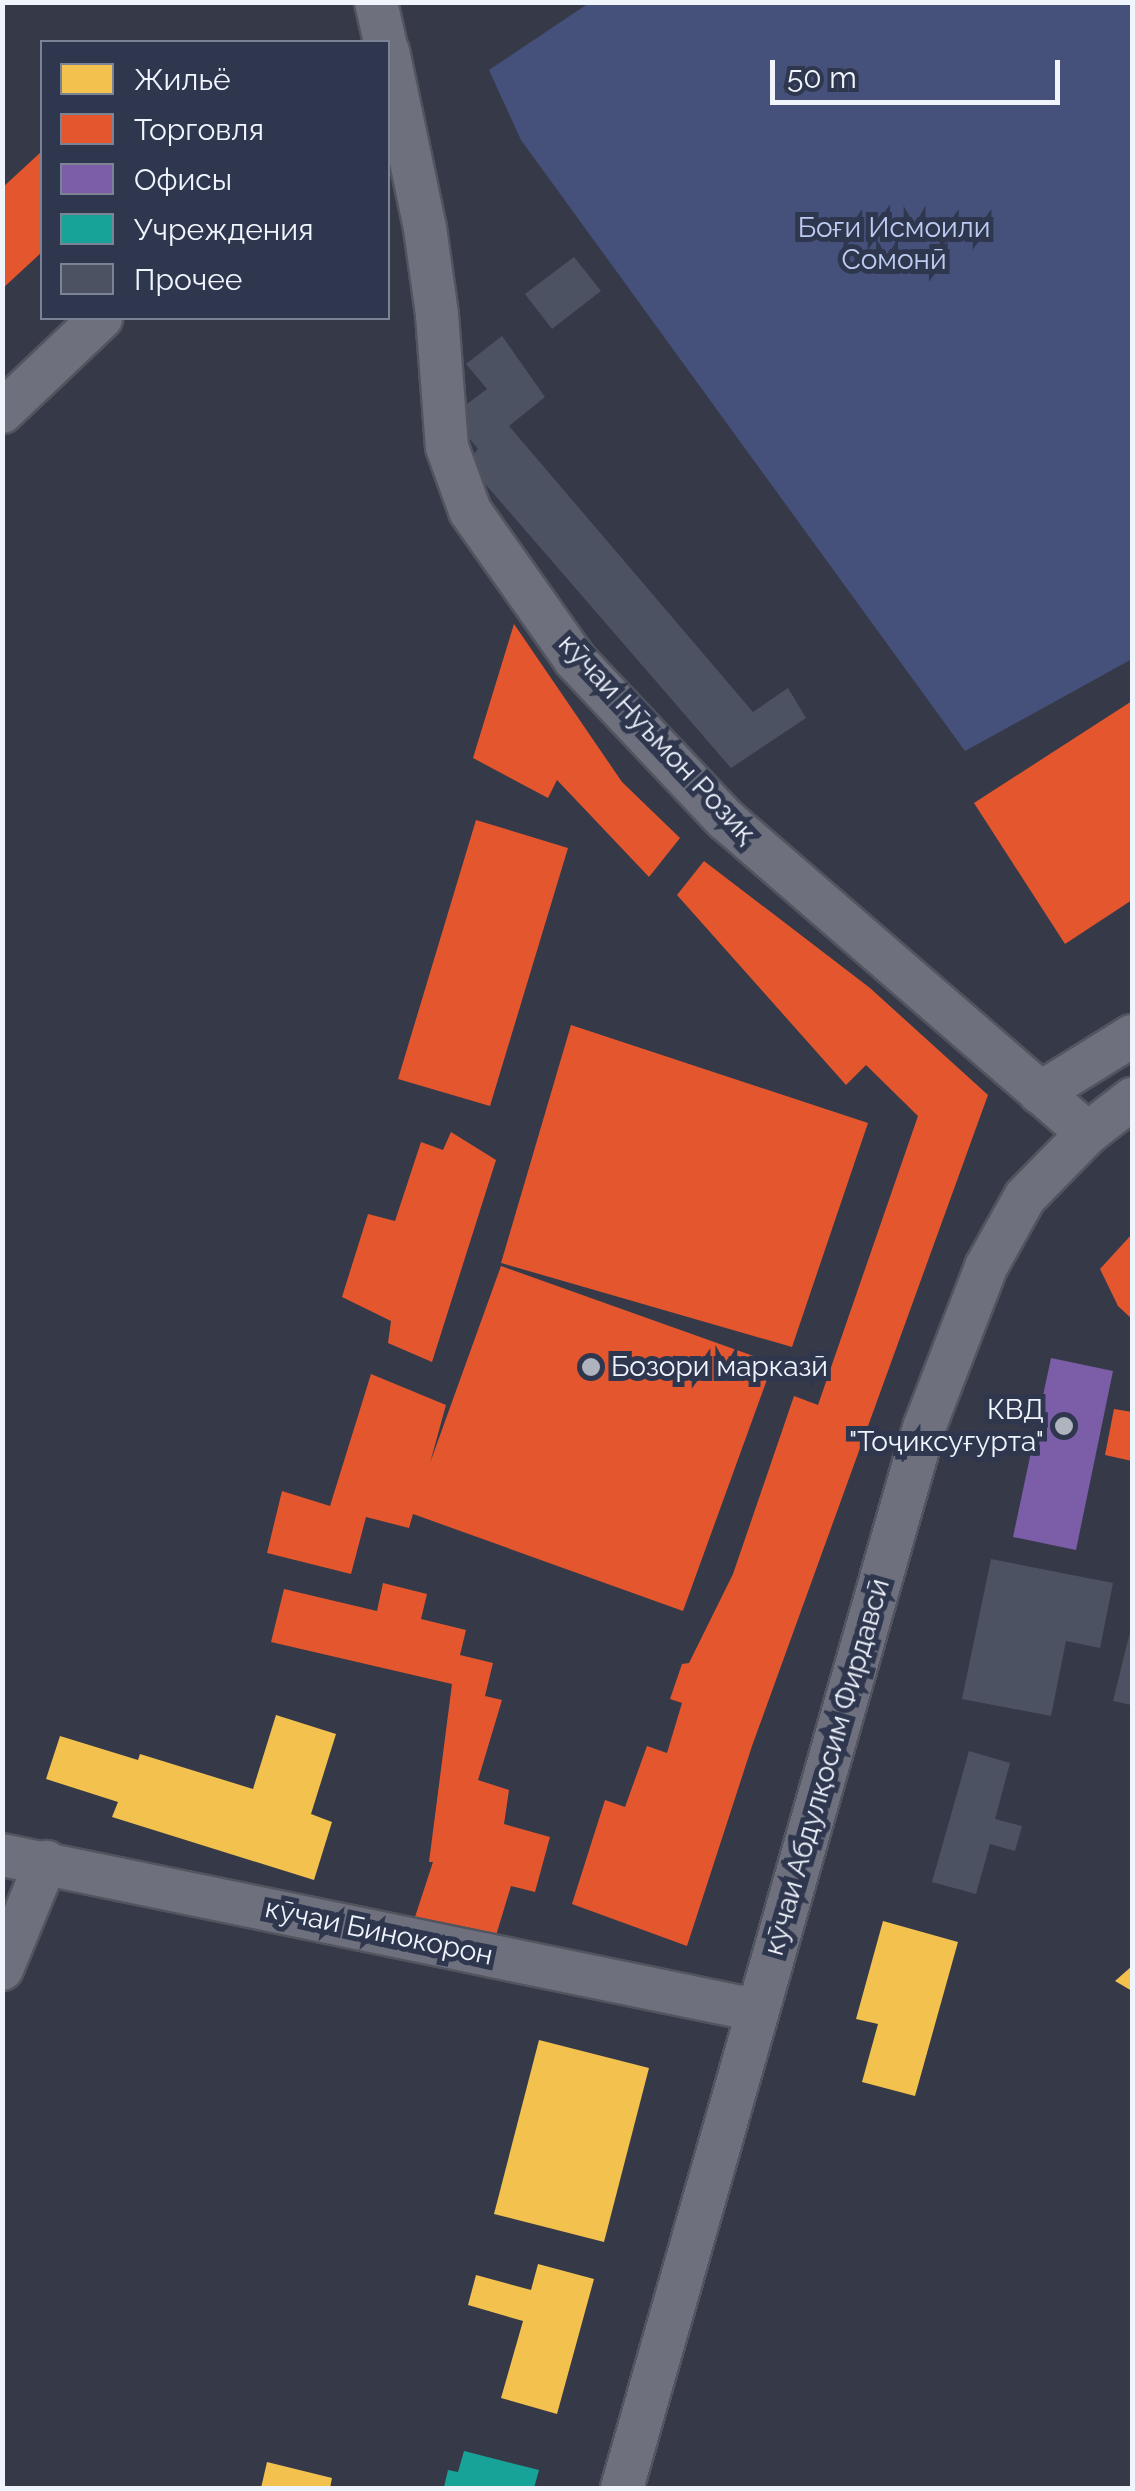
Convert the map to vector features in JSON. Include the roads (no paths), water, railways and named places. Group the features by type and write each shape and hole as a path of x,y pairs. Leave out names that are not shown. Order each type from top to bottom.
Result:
{"street":[{"path":"376,2 386,40"},
{"name":"кӯчаи Нӯъмон Розиқ","path":"390,70 400,157 437,315 447,447 470,511 575,660 725,820 1088,1132"},
{"path":"2,412 99,320"},
{"path":"1040,1092 1132,1036"},
{"name":"кӯчаи Абдулқосим Фирдавсӣ","path":"622,2488 755,2010 806,1851 924,1428 986,1267 1025,1197 1088,1132 1132,1099"},
{"name":"кӯчаи Бинокорон","path":"2,1855 755,2010"},
{"path":"2,1969 46,1862"}],"place":[{"name":"Бозори марказӣ","path":"591,1367"},
{"name":"КВД \"Тоҷиксуғурта\"","path":"1064,1426"}],"park label":[{"name":"Боғи Исмоили Сомонӣ","path":"894,244"}]}
